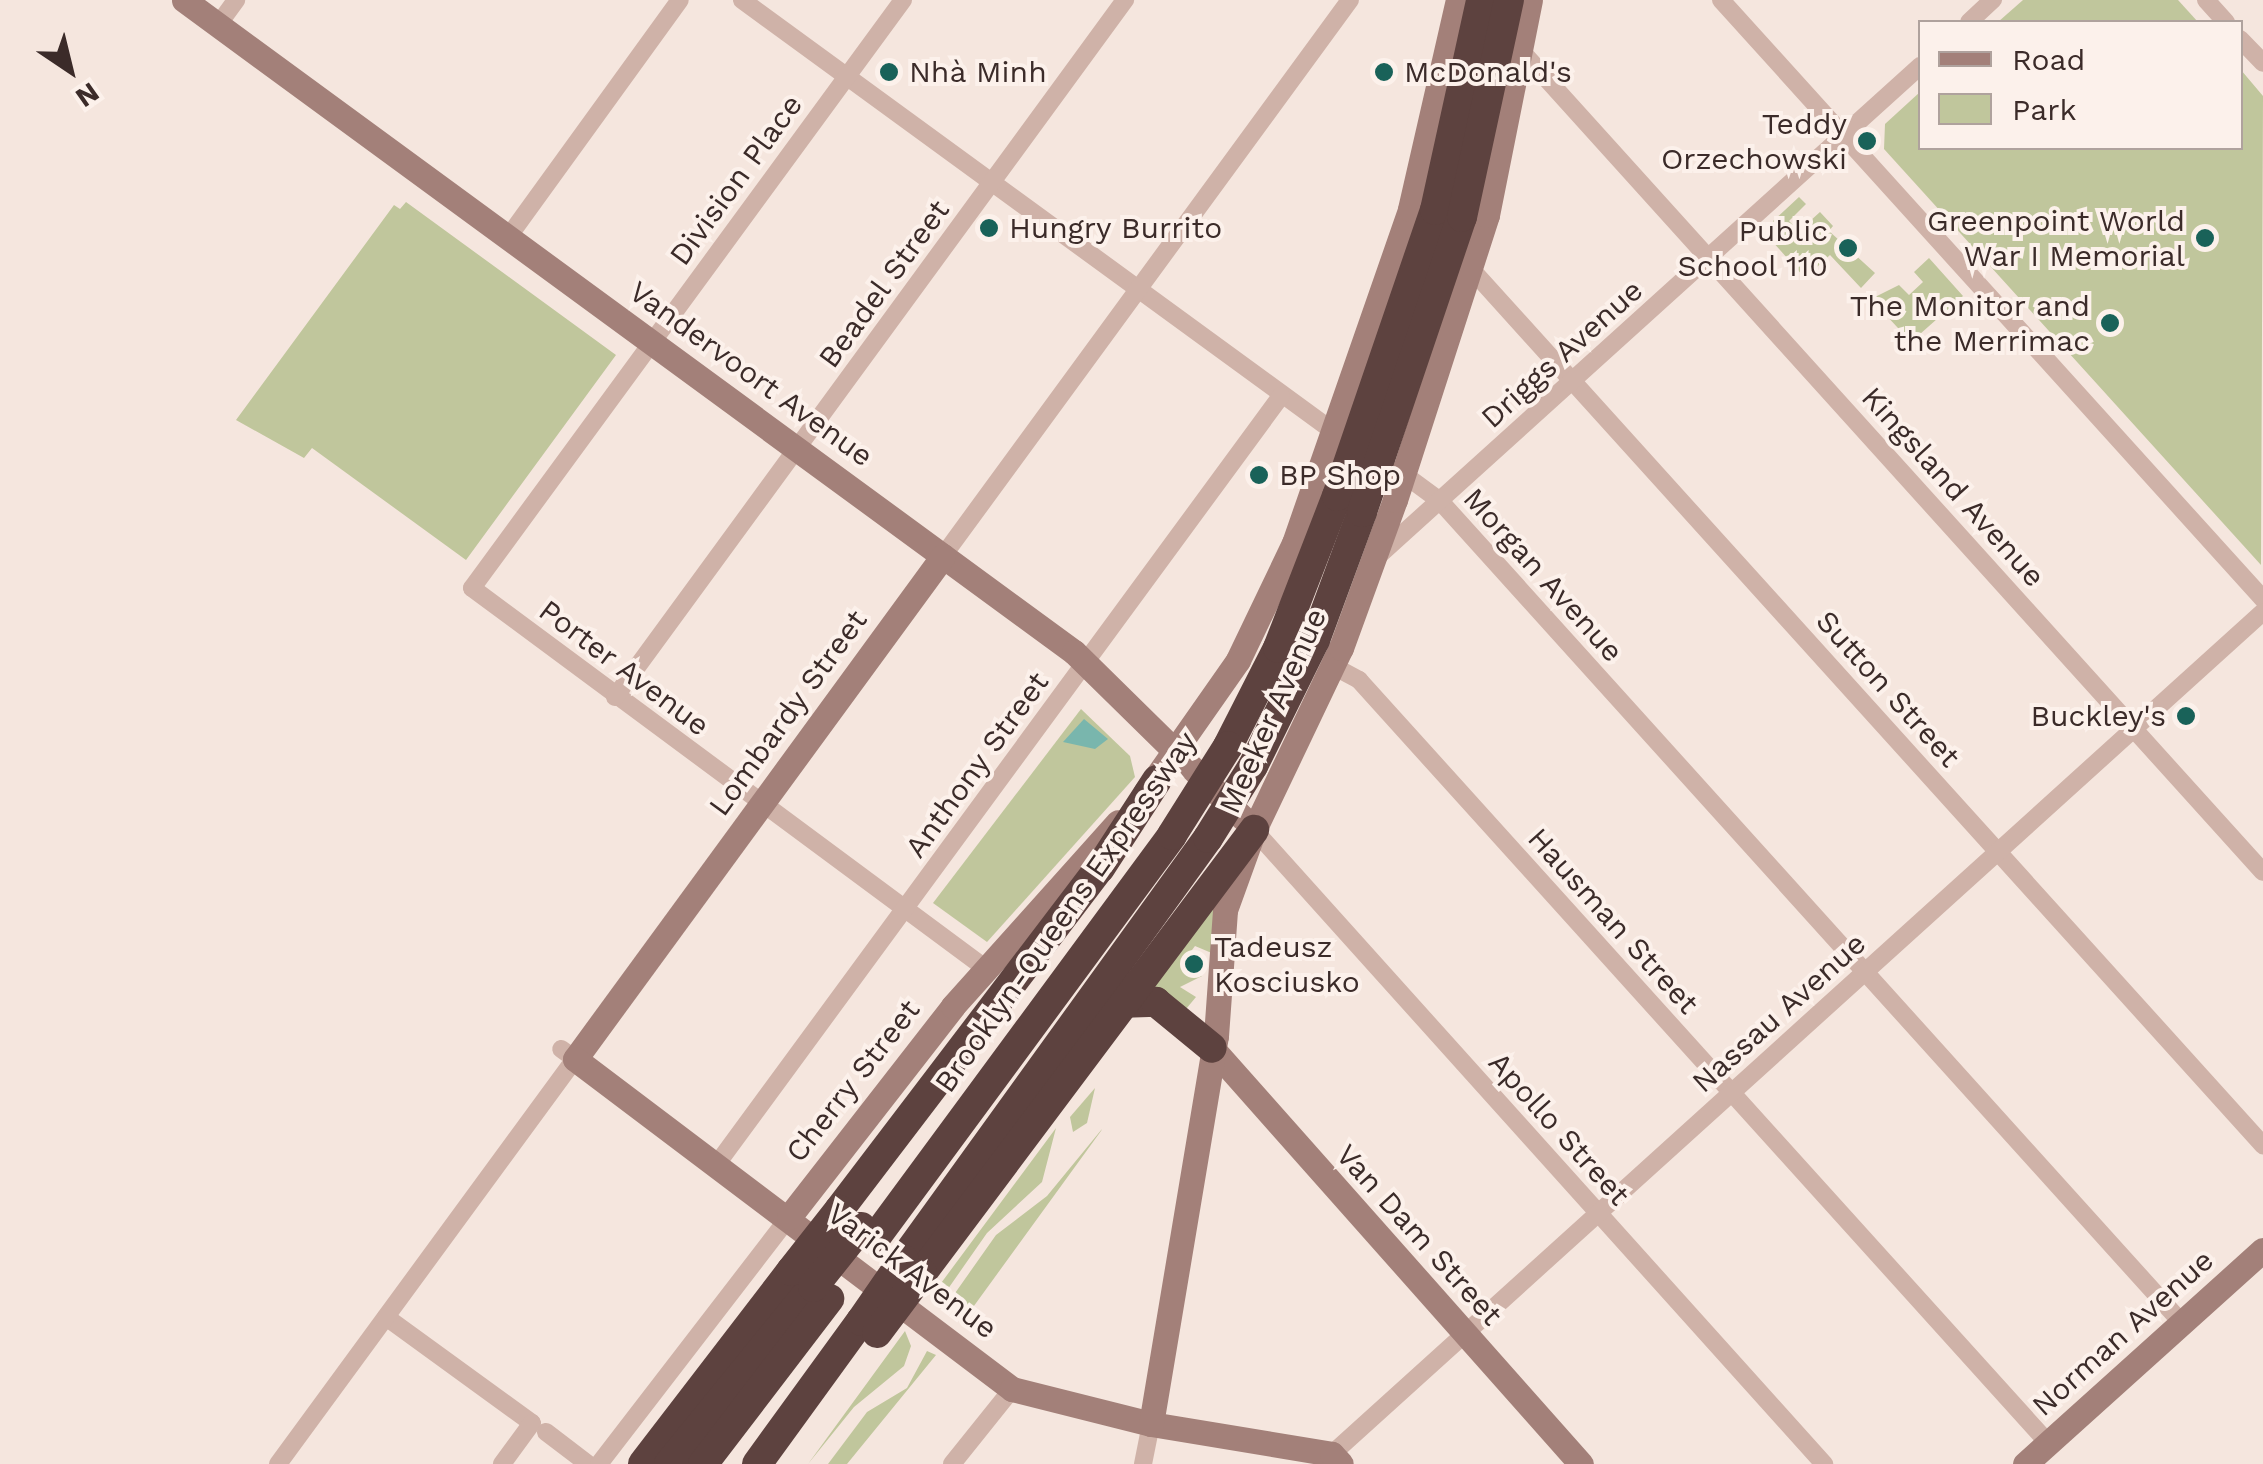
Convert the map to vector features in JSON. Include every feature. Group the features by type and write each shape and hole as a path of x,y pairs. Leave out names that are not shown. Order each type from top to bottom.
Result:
{"highway":[{"name":"Brooklyn-Queens Expressway","path":"757,1464 869,1327 913,1266 1208,838 1252,766 1315,640 1349,504 1434,210 1480,0"},
{"name":"Brooklyn-Queens Expressway","path":"859,1225 921,1150 971,1103 1172,834 1228,746 1349,504 1458,230 1509,0"},
{"path":"670,1464 693,1446 859,1225 1157,780"},
{"path":"913,1266 1254,830"},
{"path":"1118,1003 1156,1002 1212,1048"},
{"path":"778,1464 869,1327"},
{"path":"642,1464 693,1446"}],"main road":[{"name":"Vandervoort Avenue","path":"184,0 1085,664 1254,830"},
{"name":"Meeker Avenue","path":"1176,752 1262,614 1332,431 1419,180 1458,0"},
{"name":"Meeker Avenue","path":"1151,1424 1212,1048 1222,925 1254,830 1332,666 1472,270 1530,0"},
{"name":"Lombardy Street","path":"568,1054 761,804 942,556"},
{"name":"Cherry Street","path":"789,1218 985,968 1157,780 1176,752"},
{"name":"Van Dam Street","path":"1212,1048 1581,1464"},
{"name":"Varick Avenue","path":"568,1054 1012,1389 1151,1424 1336,1459"},
{"name":"Norman Avenue","path":"2025,1464 2263,1250"}],"street":[{"path":"218,25 236,0"},
{"path":"509,236 680,0"},
{"name":"Morgan Avenue","path":"742,0 1280,396 1440,502 2182,1323"},
{"name":"Division Place","path":"472,588 903,0"},
{"name":"Beadel Street","path":"615,697 1126,0"},
{"name":"Lombardy Street","path":"942,556 1350,0"},
{"name":"Kingsland Avenue","path":"1468,0 1487,35 1520,52"},
{"name":"Kingsland Avenue","path":"1480,0 1520,52 2263,872"},
{"path":"1722,0 2263,599"},
{"path":"1964,0 1973,18 1993,0"},
{"path":"2206,0 2224,20"},
{"path":"2243,41 2263,64"},
{"name":"Driggs Avenue","path":"1372,561 1918,68"},
{"name":"Sutton Street","path":"1472,270 2263,1145"},
{"name":"Anthony Street","path":"716,1164 1280,396"},
{"name":"Porter Avenue","path":"472,588 985,968"},
{"name":"Nassau Avenue","path":"1336,1459 1464,1334 2263,612"},
{"name":"Hausman Street","path":"1332,666 1359,680 2048,1444"},
{"name":"Apollo Street","path":"1254,830 1824,1464"},
{"name":"Lombardy Street","path":"278,1464 386,1317 568,1054"},
{"name":"Cherry Street","path":"599,1464 789,1218"},
{"path":"386,1317 588,1464"},
{"path":"952,1464 1012,1389"},
{"name":"Meeker Avenue","path":"1143,1464 1151,1424"},
{"path":"502,1464 539,1428"}],"green space":[{"path":"2023,0 2178,0 2196,20 2000,20"},
{"path":"2243,72 2263,96 2261,565 1884,149 1885,124 1918,94 1918,150 2243,150"},
{"path":"1799,197 1806,204 1789,221 1799,231 1820,212 1833,226 1829,231 1875,273 1861,288 1830,255 1805,278 1771,240 1782,231 1773,221"},
{"path":"406,202 616,355 466,560 312,448 304,458 236,420 394,205 400,209"},
{"path":"1929,258 1963,296 1911,342 1871,299 1899,285 1909,295 1923,282 1914,272"},
{"path":"1081,709 1130,756 1135,777 987,942 933,903"},
{"path":"1226,872 1214,954 1195,946 1189,954 1198,961 1192,969 1202,976 1180,987 1196,997 1186,1009 1150,989"},
{"path":"1095,1088 1087,1123 1073,1132 1070,1117"},
{"path":"1056,1128 1042,1182 987,1233 943,1296 930,1298"},
{"path":"1102,1129 963,1321 953,1296 996,1235 1047,1196"},
{"path":"905,1331 911,1346 904,1366 854,1407 808,1464"},
{"path":"927,1351 936,1355 847,1464 828,1464 867,1412 907,1388"}],"water":[{"path":"1084,719 1108,739 1095,749 1063,742"}],"place":[{"name":"Nhà Minh","path":"889,72"},
{"name":"McDonald's","path":"1384,72"},
{"name":"Teddy Orzechowski","path":"1867,141"},
{"name":"Hungry Burrito","path":"989,228"},
{"name":"Greenpoint World War I Memorial","path":"2205,238"},
{"name":"Public School 110","path":"1848,248"},
{"name":"The Monitor and the Merrimac","path":"2110,323"},
{"name":"BP Shop","path":"1259,475"},
{"name":"Buckley's","path":"2186,716"},
{"name":"Tadeusz Kosciusko","path":"1194,964"}]}
